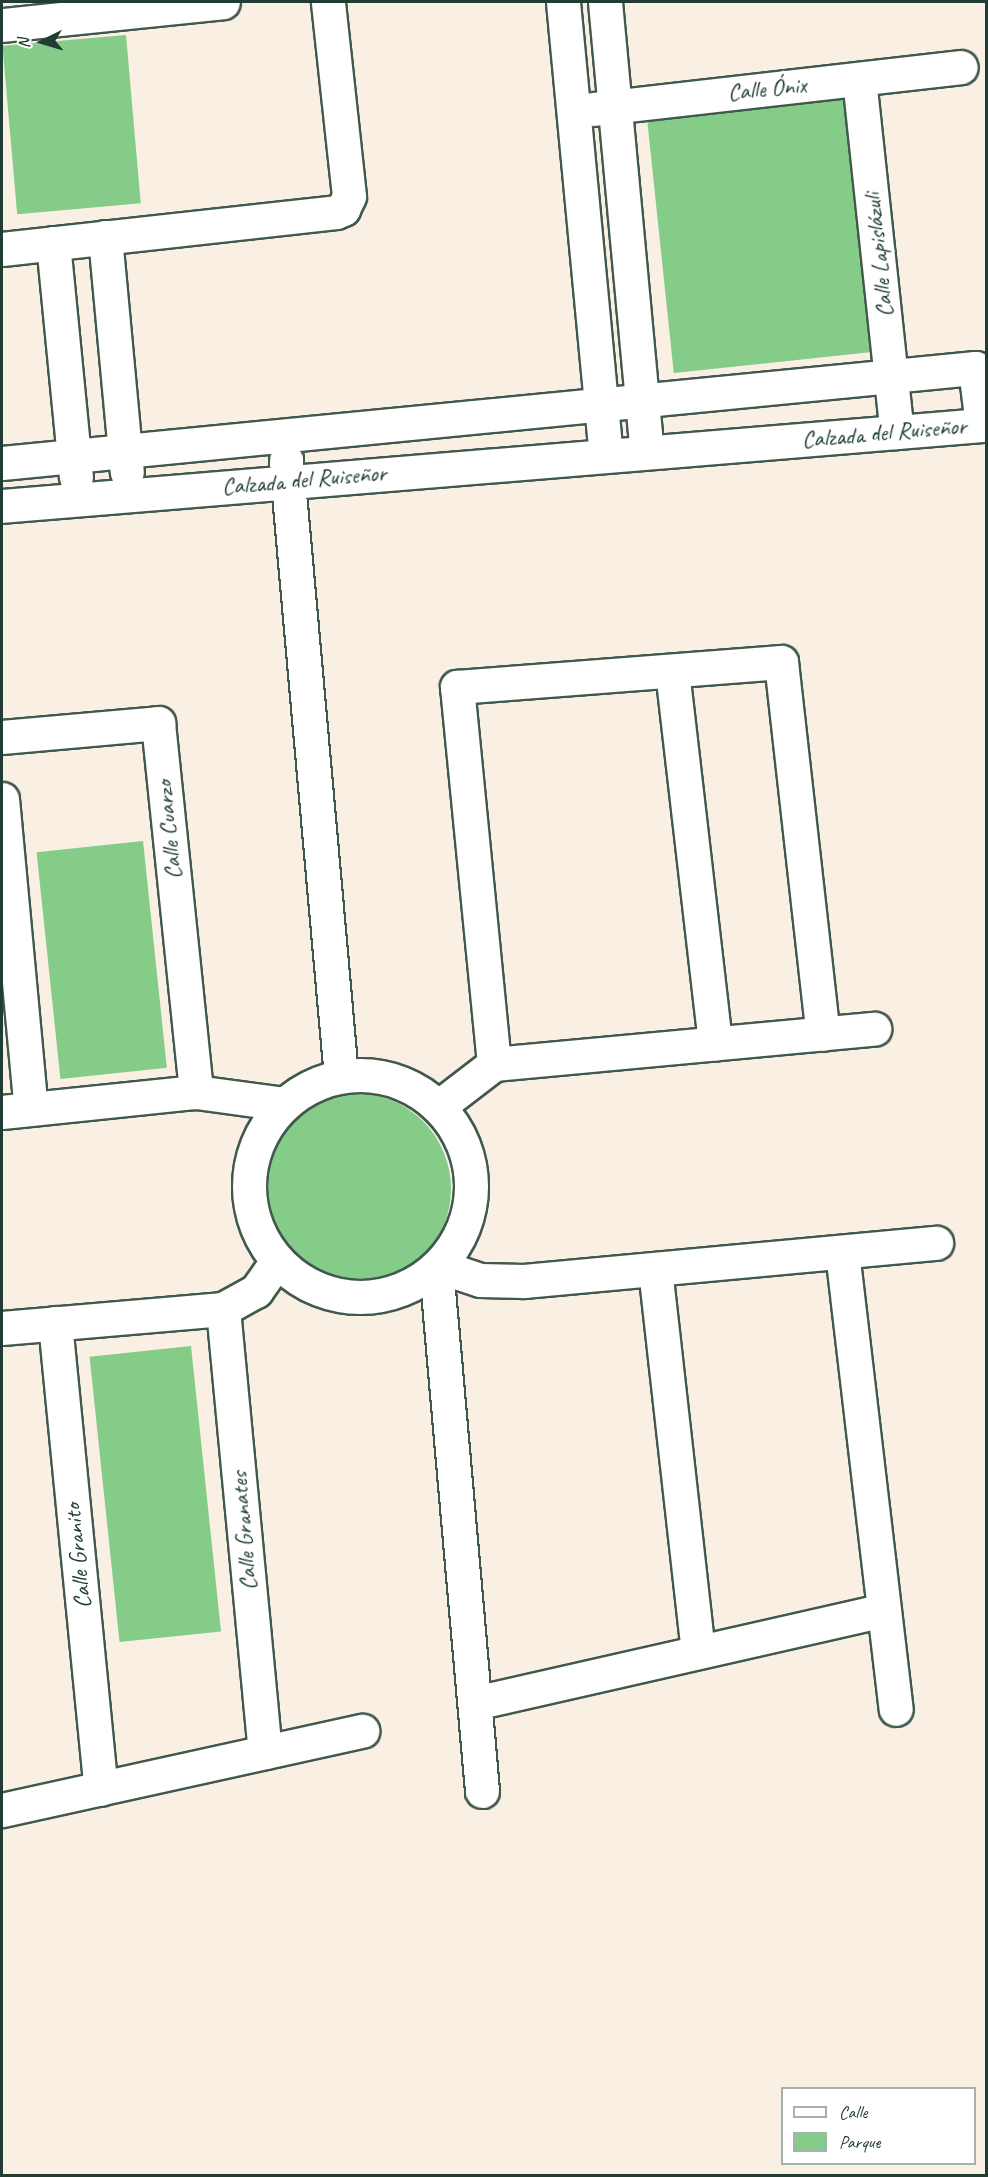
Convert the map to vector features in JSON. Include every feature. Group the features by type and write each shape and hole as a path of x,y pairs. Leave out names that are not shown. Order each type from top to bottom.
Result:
{"street":[{"path":"2,25 223,2"},
{"path":"2,249 336,212 344,209 349,196 328,2"},
{"path":"564,2 606,455"},
{"path":"605,2 647,452"},
{"name":"Calle Ónix","path":"574,112 961,68"},
{"name":"Calle Lapislázuli","path":"860,79 897,432"},
{"path":"105,237 130,494"},
{"path":"53,243 79,499"},
{"name":"Calzada del Ruiseñor","path":"2,463 975,368 982,425 2,506"},
{"path":"283,435 341,1076"},
{"path":"495,1064 457,687 781,662 823,1034"},
{"path":"672,671 715,1044"},
{"name":"Calle Cuarzo","path":"2,736 158,723 196,1092"},
{"path":"2,799 16,1111 196,1092 285,1104"},
{"path":"438,1107 495,1064 874,1029"},
{"path":"341,1076 377,1076 410,1086 438,1107 459,1136 470,1169 470,1204 459,1238 437,1267 409,1286 375,1297 340,1296 307,1284 279,1263 260,1234 249,1200 251,1165 263,1132 285,1104 311,1085 341,1076"},
{"path":"437,1267 480,1280 524,1281 936,1243"},
{"path":"842,1252 897,1709"},
{"path":"2,1328 224,1309 256,1291 273,1267 279,1263"},
{"path":"437,1267 482,1791"},
{"path":"655,1269 698,1652"},
{"name":"Calle Granates","path":"224,1309 265,1752"},
{"name":"Calle Granito","path":"55,1323 101,1789"},
{"path":"475,1703 884,1610"},
{"path":"2,1810 362,1731"}],"green space":[{"path":"126,35 141,203 17,214 2,46"},
{"path":"850,98 877,352 674,373 647,119"},
{"path":"143,841 167,1068 60,1079 37,852"},
{"path":"355,1093 392,1100 423,1121 444,1152 451,1189 444,1226 423,1257 392,1278 355,1285 318,1278 287,1257 266,1226 259,1189 266,1152 287,1121 318,1100"},
{"path":"191,1346 221,1631 120,1642 90,1357"}]}
